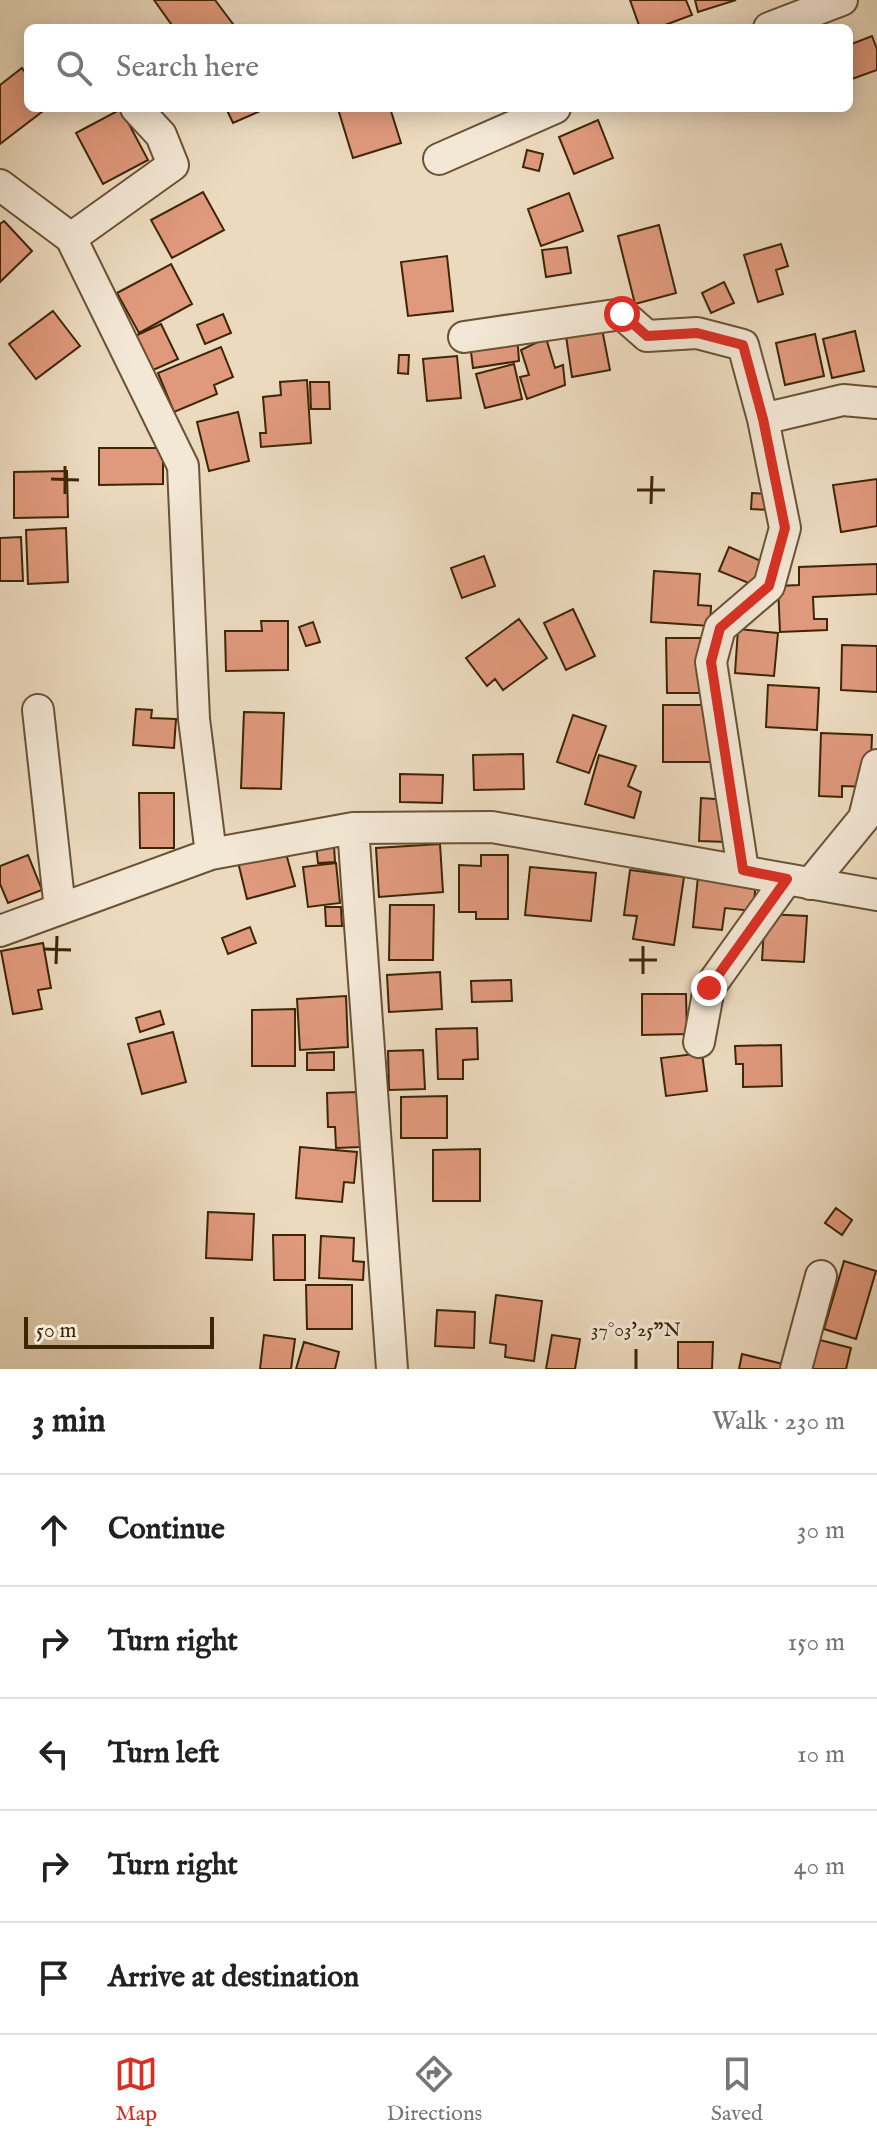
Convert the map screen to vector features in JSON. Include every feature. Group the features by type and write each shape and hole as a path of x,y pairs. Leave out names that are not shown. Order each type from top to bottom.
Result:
{"street":[{"path":"779,24 842,0"},
{"path":"71,238 173,165 161,135 140,112"},
{"path":"439,159 546,112"},
{"path":"0,185 71,238 183,466 194,719 211,854"},
{"path":"464,337 622,314 647,336 697,333 743,345 763,419 785,528 769,586 720,628 711,662 743,870"},
{"path":"763,419 843,400 877,403"},
{"path":"38,710 60,909"},
{"path":"699,1042 709,988 799,881 864,818 877,765"},
{"path":"0,931 211,854 353,828 492,827 877,895"},
{"path":"353,828 392,1369"},
{"path":"796,1369 821,1276"}],"building":[{"path":"154,0 215,0 233,24 171,24"},
{"path":"630,0 686,0 692,15 668,24 639,24"},
{"path":"695,0 736,0 698,12"},
{"path":"872,36 877,49 877,70 853,79 853,43"},
{"path":"22,68 24,112 42,112 0,144 0,85"},
{"path":"115,112 123,112 148,160 103,184 76,133"},
{"path":"228,112 258,112 233,123"},
{"path":"339,112 391,112 401,143 353,158"},
{"path":"598,120 613,158 574,174 559,137"},
{"path":"527,150 543,154 539,171 523,167"},
{"path":"203,192 224,230 172,258 151,220"},
{"path":"569,193 583,231 541,246 528,209"},
{"path":"4,221 32,251 0,282 0,224"},
{"path":"659,225 676,293 635,304 618,236"},
{"path":"781,244 788,266 776,270 783,294 758,302 744,255"},
{"path":"567,247 571,273 546,277 542,250"},
{"path":"447,256 453,311 408,316 401,262"},
{"path":"171,264 192,304 139,333 117,293"},
{"path":"724,282 734,303 711,313 702,293"},
{"path":"53,311 80,346 36,379 9,344"},
{"path":"223,314 231,333 205,344 197,325"},
{"path":"161,324 178,359 151,371 135,336"},
{"path":"602,329 610,370 572,377 566,336"},
{"path":"855,331 864,371 832,378 823,339"},
{"path":"517,334 519,361 473,368 470,344"},
{"path":"815,334 824,376 785,385 776,343"},
{"path":"546,338 555,368 563,365 565,385 527,399 520,377 529,375 521,350"},
{"path":"221,347 233,377 214,385 217,394 174,412 158,373"},
{"path":"399,355 409,355 408,374 398,373"},
{"path":"457,356 461,398 427,401 423,359"},
{"path":"514,364 522,399 485,408 476,374"},
{"path":"307,380 311,443 261,447 260,433 266,433 263,397 281,395 280,382"},
{"path":"310,382 329,382 330,409 311,409"},
{"path":"238,412 249,461 209,471 197,422"},
{"path":"99,448 163,448 163,484 99,485"},
{"path":"67,471 68,517 14,518 14,472"},
{"path":"877,479 877,526 841,532 833,485"},
{"path":"752,493 770,494 769,510 751,509"},
{"path":"66,528 68,582 28,584 26,530"},
{"path":"21,537 23,581 0,581 0,538"},
{"path":"729,547 770,565 761,588 719,571"},
{"path":"484,556 495,586 462,598 451,568"},
{"path":"877,564 877,594 813,597 814,619 827,619 827,630 780,632 778,586 799,585 799,567"},
{"path":"654,571 700,574 698,605 711,606 710,626 651,622"},
{"path":"573,609 595,656 566,670 544,623"},
{"path":"519,619 547,658 503,690 495,679 487,686 466,658"},
{"path":"261,621 288,621 288,670 226,671 225,631 262,631"},
{"path":"313,622 320,642 306,646 299,627"},
{"path":"738,629 778,633 774,676 735,673"},
{"path":"666,638 705,638 705,693 667,693"},
{"path":"842,645 877,646 877,692 841,690"},
{"path":"768,685 819,688 817,730 766,727"},
{"path":"663,705 712,705 712,762 663,762"},
{"path":"136,709 152,710 151,718 176,719 174,748 133,745"},
{"path":"244,712 284,713 281,789 241,788"},
{"path":"573,715 606,726 589,773 557,762"},
{"path":"821,733 872,735 870,787 842,786 842,797 819,796"},
{"path":"523,754 524,789 474,790 473,755"},
{"path":"599,755 636,766 628,786 641,792 634,818 585,804"},
{"path":"400,774 443,775 442,803 400,802"},
{"path":"139,793 174,793 174,848 140,848"},
{"path":"701,798 729,800 727,842 699,841"},
{"path":"440,844 443,892 379,897 376,848"},
{"path":"284,846 295,886 247,899 237,858"},
{"path":"334,846 335,862 318,863 316,847"},
{"path":"28,855 42,890 8,903 0,884 0,866"},
{"path":"481,855 508,855 508,919 476,919 476,912 459,912 459,865 481,866"},
{"path":"336,863 340,903 308,907 303,867"},
{"path":"530,867 596,873 591,921 525,915"},
{"path":"630,870 684,877 674,945 633,939 637,916 624,915"},
{"path":"698,876 756,882 753,911 725,908 722,930 693,927"},
{"path":"390,905 434,905 433,960 389,960"},
{"path":"325,907 341,907 342,926 326,926"},
{"path":"765,914 807,916 804,962 762,960"},
{"path":"250,927 256,943 228,954 222,938"},
{"path":"43,943 51,988 38,990 42,1009 13,1014 1,951"},
{"path":"440,972 442,1009 389,1012 387,975"},
{"path":"511,980 512,1001 472,1002 471,981"},
{"path":"642,994 686,994 687,1034 642,1035"},
{"path":"346,996 348,1047 300,1050 297,999"},
{"path":"295,1009 295,1066 252,1066 252,1010"},
{"path":"160,1011 164,1024 140,1032 136,1018"},
{"path":"477,1028 478,1059 463,1060 463,1079 438,1079 436,1029"},
{"path":"173,1032 186,1082 142,1094 128,1044"},
{"path":"781,1045 782,1086 743,1087 743,1064 736,1064 735,1046"},
{"path":"423,1050 425,1089 389,1090 388,1051"},
{"path":"334,1052 334,1070 307,1070 307,1053"},
{"path":"702,1053 707,1091 666,1096 661,1058"},
{"path":"358,1092 360,1147 336,1148 335,1127 328,1127 327,1093"},
{"path":"447,1096 447,1138 401,1138 401,1097"},
{"path":"300,1147 357,1152 354,1183 344,1182 342,1202 296,1198"},
{"path":"480,1149 480,1201 433,1201 433,1150"},
{"path":"836,1208 852,1220 842,1235 825,1223"},
{"path":"208,1212 254,1214 252,1260 206,1258"},
{"path":"273,1235 305,1235 305,1280 274,1280"},
{"path":"321,1236 354,1238 353,1261 364,1262 363,1280 319,1278"},
{"path":"844,1261 876,1271 856,1339 824,1329"},
{"path":"306,1285 352,1285 352,1329 307,1329"},
{"path":"496,1295 542,1301 534,1361 505,1357 506,1345 490,1343"},
{"path":"437,1310 475,1312 474,1348 435,1346"},
{"path":"264,1335 295,1339 291,1369 260,1369"},
{"path":"552,1335 580,1339 575,1369 546,1369"},
{"path":"812,1338 851,1348 846,1369 804,1369"},
{"path":"304,1342 339,1352 335,1369 296,1369"},
{"path":"678,1342 713,1342 712,1369 678,1369"},
{"path":"742,1354 787,1365 786,1369 739,1369"}],"route":[{"path":"622,314 647,336 697,333 743,345 763,419 785,528 769,586 720,628 711,662 743,870 787,879 709,988"}]}
